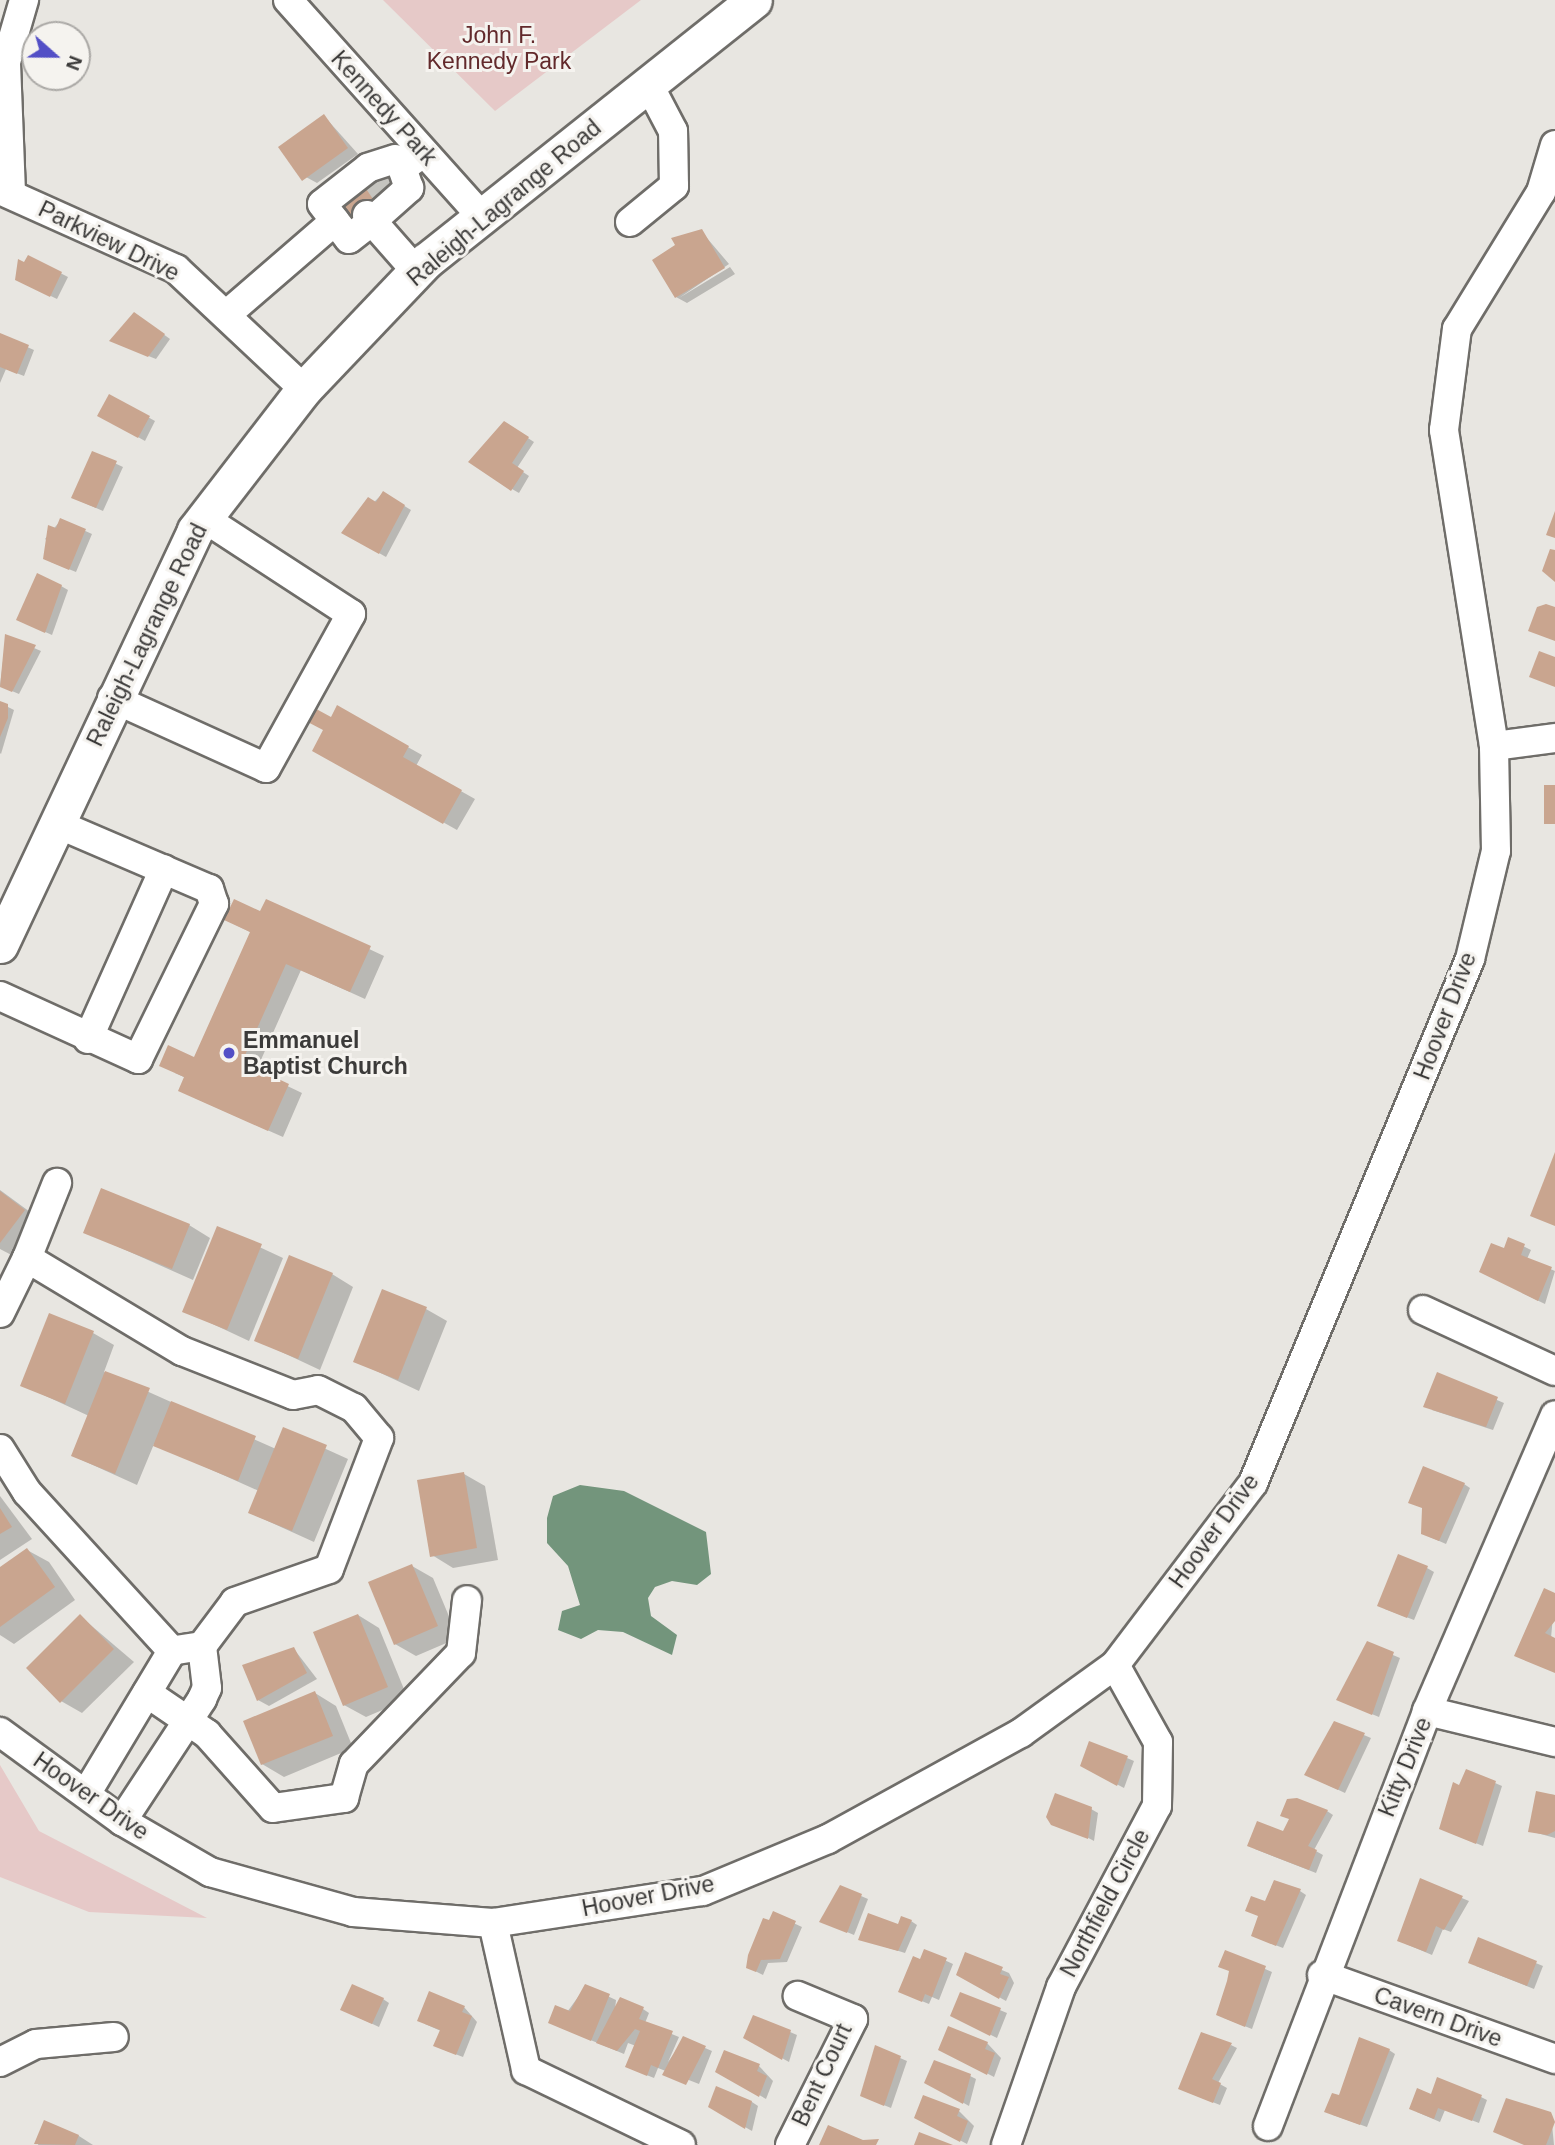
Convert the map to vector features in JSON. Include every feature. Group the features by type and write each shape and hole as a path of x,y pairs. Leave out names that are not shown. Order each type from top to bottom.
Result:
{"main road":[{"name":"Raleigh-Lagrange Road","path":"0,945 112,698 204,518 304,388 416,271 480,215 754,0"}],"street":[{"path":"5,191 6,62 24,0"},
{"name":"Kennedy Park","path":"288,0 413,161 480,215"},
{"path":"630,222 674,186 673,131 649,85"},
{"name":"Hoover Drive","path":"0,1732 121,1821 210,1872 340,1909 493,1923 703,1891 828,1839 1021,1734 1115,1665 1253,1483 1470,959 1496,852 1494,746 1444,430 1457,329 1541,192 1555,145"},
{"path":"371,196 322,204 349,239 371,196 395,159 413,161"},
{"name":"Parkview Drive","path":"5,191 176,269 304,388"},
{"path":"371,196 416,271"},
{"path":"226,315 335,221"},
{"path":"112,698 266,768 351,614 204,518"},
{"path":"1494,746 1555,738"},
{"path":"0,996 129,1059 145,1052 214,904 209,889 57,824"},
{"path":"88,1039 164,869"},
{"path":"0,1313 27,1258 57,1183"},
{"path":"27,1258 181,1351 293,1395 318,1390 354,1408 379,1438 329,1569 235,1602 202,1646 207,1688 189,1722 121,1821"},
{"path":"1423,1310 1555,1371"},
{"name":"Kitty Drive","path":"1268,2126 1322,1975 1427,1711 1555,1415"},
{"path":"0,1449 27,1492 172,1651"},
{"path":"147,1693 189,1722 273,1808 344,1798 354,1764 461,1653 467,1600"},
{"path":"86,1794 172,1651 202,1646"},
{"name":"Northfield Circle","path":"1006,2145 1061,1987 1157,1806 1158,1742 1115,1665"},
{"path":"1427,1711 1555,1742"},
{"path":"493,1923 526,2070 681,2145"},
{"name":"Cavern Drive","path":"1322,1975 1555,2059"},
{"name":"Bent Court","path":"790,2145 853,2019 798,1996"},
{"path":"0,2062 36,2045 114,2037"}],"green space":[{"name":"John F. Kennedy Park","path":"383,0 641,0 495,111"},
{"path":"0,1765 39,1831 207,1918 89,1912 0,1877"}],"shaded area":[{"path":"580,1485 624,1491 706,1532 711,1574 697,1585 672,1581 655,1587 648,1598 651,1616 677,1635 672,1655 623,1632 598,1630 581,1639 558,1630 562,1611 580,1605 568,1566 547,1543 547,1518 553,1496"}],"building":[{"path":"324,114 348,148 302,181 278,147"},
{"path":"395,167 409,186 347,229 334,210"},
{"path":"702,229 725,268 675,298 652,260 675,245 671,238"},
{"path":"28,255 62,272 50,297 15,280 18,259 24,262"},
{"path":"134,312 165,334 148,357 109,341"},
{"path":"0,333 29,345 17,374 0,367"},
{"path":"109,394 150,416 138,438 97,416"},
{"path":"504,421 529,437 512,463 524,471 511,491 468,462"},
{"path":"92,451 117,461 96,508 71,498"},
{"path":"383,491 405,505 379,554 341,533 368,497 376,502"},
{"path":"1555,511 1555,538 1546,535"},
{"path":"60,518 86,529 69,570 43,559 48,525 56,528"},
{"path":"1550,549 1555,550 1555,582 1542,571"},
{"path":"37,573 62,585 45,633 16,620"},
{"path":"1546,604 1555,607 1555,641 1528,631 1537,607"},
{"path":"5,634 36,645 12,692 0,687"},
{"path":"1539,651 1555,657 1555,687 1529,677"},
{"path":"0,701 8,704 8,718 0,737"},
{"path":"307,704 331,717 337,705 409,746 403,757 462,790 443,824 312,751 323,730 300,718"},
{"path":"1544,785 1555,785 1555,824 1544,824"},
{"path":"234,899 260,911 266,899 371,946 350,992 286,964 242,1062 289,1084 268,1131 178,1091 184,1077 159,1066 168,1045 194,1057 250,932 224,920"},
{"path":"1555,1152 1555,1226 1530,1216"},
{"path":"101,1188 190,1224 172,1269 83,1233"},
{"path":"0,1191 25,1210 0,1243"},
{"path":"217,1226 262,1244 227,1330 182,1312"},
{"path":"1508,1237 1525,1244 1521,1255 1552,1267 1538,1301 1479,1272 1491,1243 1504,1248"},
{"path":"289,1255 333,1273 298,1359 254,1341"},
{"path":"382,1289 427,1307 398,1380 353,1362"},
{"path":"49,1313 94,1331 65,1404 20,1386"},
{"path":"105,1371 150,1388 115,1474 71,1456"},
{"path":"1437,1372 1498,1397 1486,1427 1423,1407"},
{"path":"171,1401 256,1436 238,1481 153,1446"},
{"path":"283,1427 327,1445 292,1531 248,1513"},
{"path":"1423,1466 1465,1483 1439,1541 1421,1534 1422,1508 1408,1503"},
{"path":"464,1472 477,1548 430,1557 417,1480"},
{"path":"0,1508 12,1527 0,1534"},
{"path":"27,1548 55,1587 0,1627 0,1567"},
{"path":"1398,1554 1428,1566 1407,1618 1377,1606"},
{"path":"412,1564 438,1626 394,1645 368,1582"},
{"path":"1544,1588 1555,1593 1555,1621 1545,1633 1555,1638 1555,1673 1514,1656"},
{"path":"80,1614 114,1649 60,1703 26,1668"},
{"path":"358,1614 388,1687 343,1706 313,1632"},
{"path":"1367,1641 1394,1652 1372,1715 1336,1700"},
{"path":"294,1647 307,1673 257,1701 242,1665"},
{"path":"315,1691 333,1736 261,1765 243,1721"},
{"path":"1334,1721 1365,1733 1338,1790 1304,1775"},
{"path":"1089,1741 1128,1756 1117,1786 1080,1766"},
{"path":"1466,1769 1496,1781 1476,1844 1439,1829 1453,1782 1459,1785"},
{"path":"1536,1791 1555,1795 1555,1831 1547,1835 1528,1832"},
{"path":"1055,1793 1092,1807 1088,1839 1051,1825 1046,1817"},
{"path":"1297,1798 1328,1810 1308,1846 1317,1850 1309,1870 1247,1846 1257,1821 1283,1831 1289,1819 1280,1816 1287,1799"},
{"path":"1420,1878 1463,1896 1444,1930 1436,1926 1426,1952 1397,1941"},
{"path":"1274,1880 1301,1889 1276,1946 1251,1936 1258,1916 1245,1911 1251,1896 1265,1901"},
{"path":"840,1885 862,1894 847,1933 819,1922"},
{"path":"773,1911 796,1921 780,1959 761,1960 756,1972 746,1968 748,1955 763,1918 769,1920"},
{"path":"868,1913 898,1924 901,1916 912,1920 898,1951 858,1940"},
{"path":"1478,1937 1537,1961 1527,1986 1468,1963"},
{"path":"924,1949 947,1958 932,1997 925,1994 922,2002 898,1992 913,1956 920,1959"},
{"path":"1225,1950 1266,1966 1245,2027 1216,2015 1229,1971 1218,1967"},
{"path":"965,1952 1003,1967 1000,1974 1009,1977 999,1999 956,1975"},
{"path":"352,1984 384,1998 372,2024 340,2010"},
{"path":"585,1984 610,1994 591,2041 548,2023 555,2005 570,2011"},
{"path":"429,1991 465,2006 462,2012 472,2016 456,2055 433,2046 440,2030 417,2021"},
{"path":"960,1992 1001,2008 990,2036 950,2016"},
{"path":"620,1997 644,2007 639,2019 673,2031 658,2068 651,2065 647,2076 625,2067 640,2031 635,2029 617,2051 596,2043"},
{"path":"753,2015 791,2030 782,2060 743,2038"},
{"path":"948,2026 988,2042 985,2049 995,2053 987,2075 938,2050"},
{"path":"1201,2032 1232,2043 1212,2079 1221,2083 1213,2103 1178,2089"},
{"path":"683,2036 706,2046 686,2085 662,2075"},
{"path":"1359,2037 1390,2049 1360,2125 1324,2112 1332,2093 1339,2095"},
{"path":"875,2045 901,2056 884,2106 860,2096"},
{"path":"724,2050 760,2064 757,2071 767,2076 759,2097 715,2072"},
{"path":"934,2060 971,2074 963,2104 924,2083"},
{"path":"1437,2077 1482,2095 1472,2121 1438,2108 1434,2119 1409,2109 1417,2088 1431,2094"},
{"path":"716,2086 752,2101 745,2129 708,2107"},
{"path":"923,2095 960,2109 957,2116 968,2121 960,2142 914,2118"},
{"path":"1506,2098 1551,2112 1555,2122 1546,2145 1524,2145 1493,2132"},
{"path":"44,2120 79,2135 75,2145 34,2144"},
{"path":"828,2125 863,2140 879,2139 876,2145 819,2145"},
{"path":"919,2132 953,2145 914,2145"}],"tunnel":[{"path":"377,180 390,199"}],"place":[{"name":"Emmanuel Baptist Church","path":"229,1053"}]}
